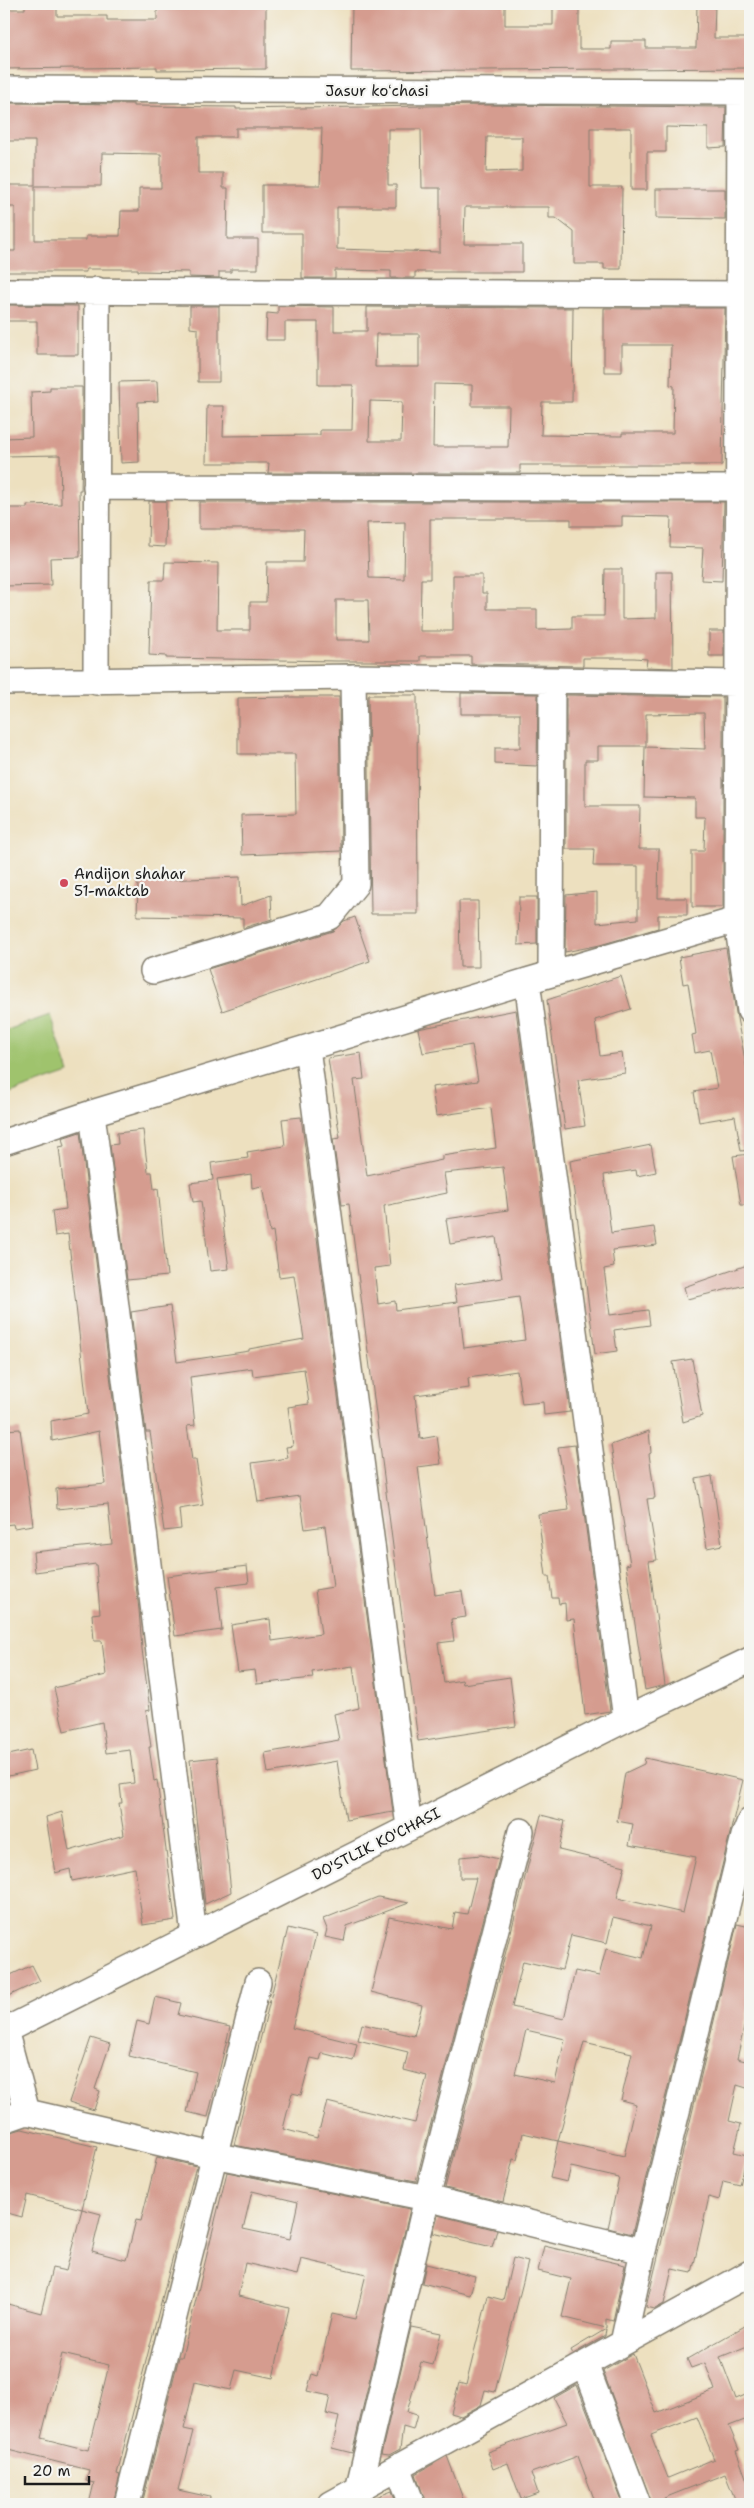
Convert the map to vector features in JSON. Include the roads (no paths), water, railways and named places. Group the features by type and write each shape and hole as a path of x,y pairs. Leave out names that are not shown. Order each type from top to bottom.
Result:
{"street":[{"name":"Jasur koʻchasi","path":"4,89 745,92"},
{"path":"745,92 737,488 736,683 744,919 750,1011"},
{"path":"96,290 96,682"},
{"path":"4,291 741,294"},
{"path":"96,487 737,488"},
{"path":"4,682 353,677 736,683"},
{"path":"153,971 329,917 356,884 353,677"},
{"path":"551,974 552,680"},
{"path":"4,1142 92,1113 527,981 744,919"},
{"path":"527,981 626,1719"},
{"path":"307,1048 409,1827"},
{"path":"92,1113 194,1935"},
{"name":"DO'STLIK KO'CHASI","path":"5,2030 626,1719 750,1660"},
{"path":"624,2343 643,2251 744,1836 750,1822"},
{"path":"358,2490 427,2198 521,1830"},
{"path":"127,2504 213,2155 258,1982"},
{"path":"5,2030 26,2112"},
{"path":"4,2120 26,2112 213,2155 427,2198 643,2251"},
{"path":"331,2504 750,2273"},
{"path":"585,2364 638,2504"},
{"path":"398,2467 412,2504"}],"place":[{"name":"Andijon shahar 51-maktab","path":"64,883"}]}
